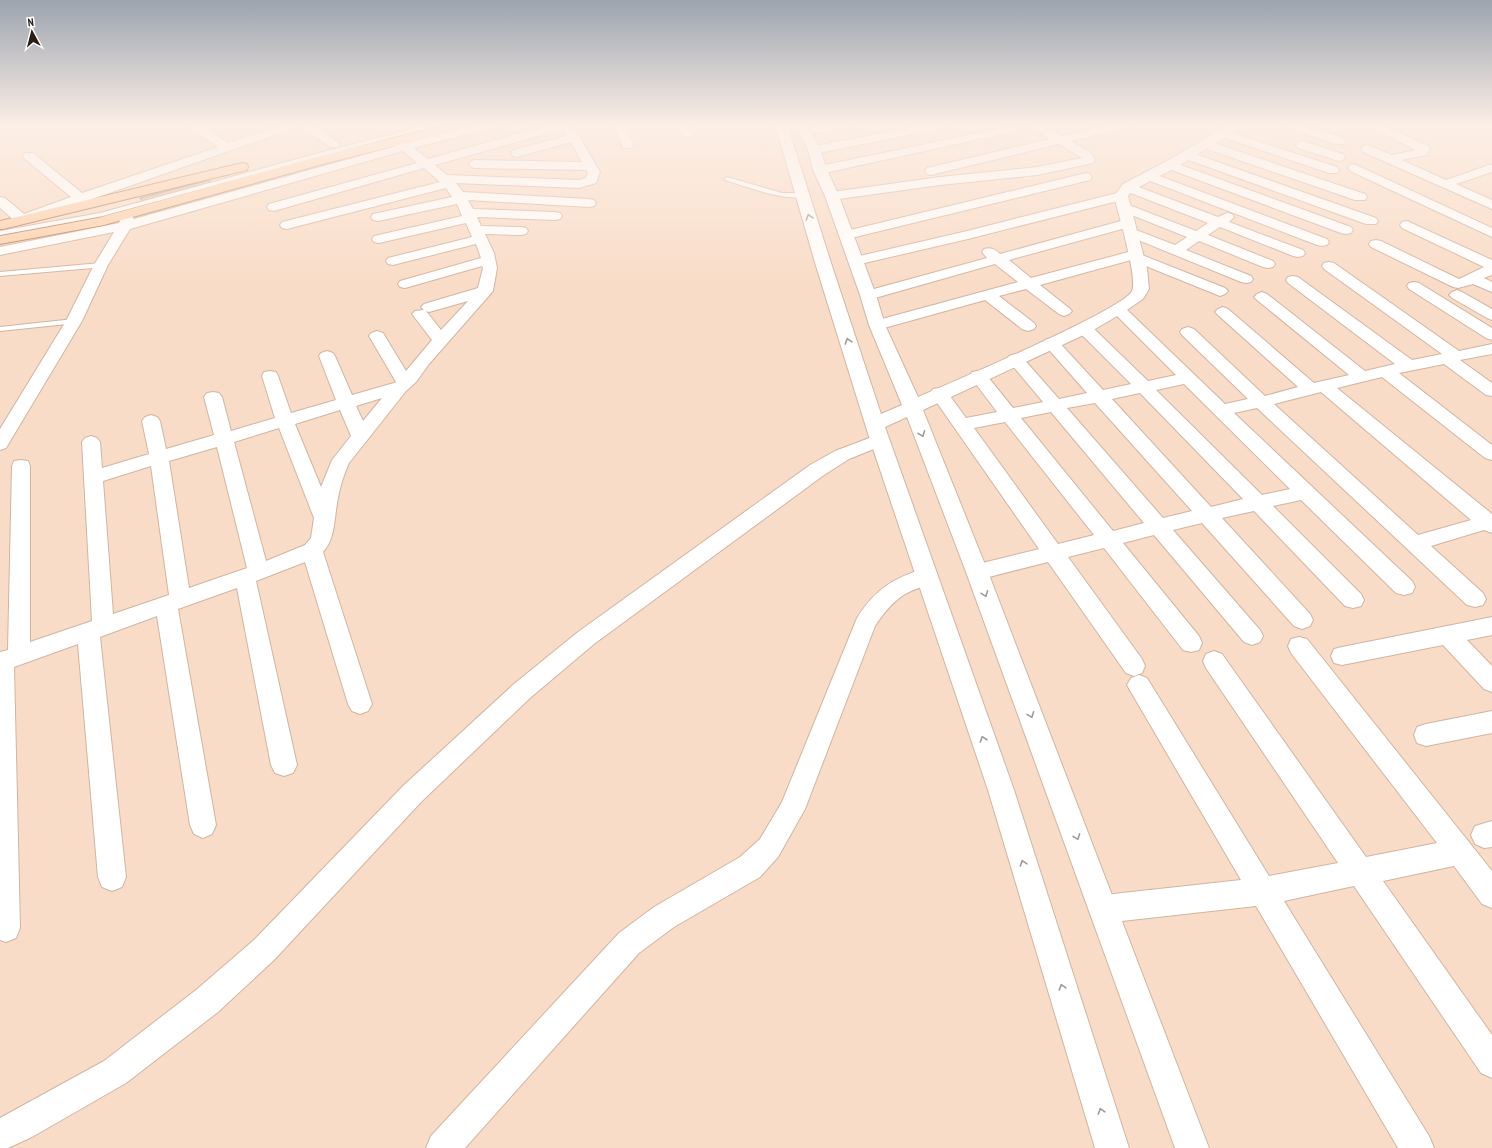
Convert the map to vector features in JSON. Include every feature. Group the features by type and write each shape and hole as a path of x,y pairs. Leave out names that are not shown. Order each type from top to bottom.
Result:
{"main road":[{"path":"1,229 200,178"},
{"path":"0,240 99,222 127,220 264,178"}],"street":[{"path":"55,178 80,198"},
{"path":"1,229 22,219 140,178"},
{"path":"7,660 252,574 312,550 318,544 321,538 330,487 337,467 423,360 485,292 490,268 487,253 457,200 435,178"},
{"path":"393,261 457,200 468,178"},
{"path":"379,239 457,200 489,178"},
{"path":"287,225 579,184 592,180 593,178"},
{"path":"797,178 860,378 926,576 1001,790 1112,1148"},
{"path":"823,178 847,235 877,325 911,402 977,572 1192,1148"},
{"path":"885,178 896,187"},
{"path":"936,178 940,181"},
{"path":"832,196 973,178"},
{"path":"847,235 1084,178"},
{"path":"856,261 968,236 1124,196 1147,178"},
{"path":"1153,178 1322,242"},
{"path":"1206,178 1346,230"},
{"path":"1250,178 1371,221"},
{"path":"1176,250 1287,178"},
{"path":"1303,178 1360,197"},
{"path":"1375,178 1492,233"},
{"path":"1431,178 1492,205"},
{"path":"1445,184 1464,178"},
{"path":"1029,191 1090,233"},
{"path":"1124,196 1219,222 1298,254"},
{"path":"0,1134 20,1125 115,1072 207,1001 264,950 412,794 522,691 586,638 817,470 842,455 876,425 911,402 939,393 1084,328 1118,309 1139,293 1138,266 1124,196"},
{"path":"1124,196 1198,236 1268,264"},
{"path":"1393,231 1472,196"},
{"path":"457,200 521,231"},
{"path":"274,206 457,200 589,203"},
{"path":"378,217 457,200 555,216"},
{"path":"0,201 22,219"},
{"path":"939,212 1064,311"},
{"path":"0,251 127,220"},
{"path":"0,444 74,321 101,265 127,220"},
{"path":"1407,225 1492,266"},
{"path":"868,295 1090,233 1130,228 1176,250 1246,279"},
{"path":"1376,244 1454,283 1460,284 1492,269"},
{"path":"405,284 488,260"},
{"path":"877,325 1029,283 1138,266 1220,291"},
{"path":"1329,266 1451,357 1492,391"},
{"path":"1472,278 1492,288"},
{"path":"1292,280 1410,366"},
{"path":"1414,286 1492,335"},
{"path":"441,340 425,311 485,292"},
{"path":"988,295 1028,326"},
{"path":"1457,295 1492,315"},
{"path":"1262,297 1361,376"},
{"path":"1118,309 1187,378 1404,587"},
{"path":"1223,312 1317,388 1491,523"},
{"path":"1084,328 1353,600"},
{"path":"1188,332 1261,402 1475,599"},
{"path":"377,336 403,385"},
{"path":"1051,343 1205,515 1302,620"},
{"path":"1221,410 1261,402 1361,376 1492,349"},
{"path":"327,356 360,437"},
{"path":"1014,359 1252,636"},
{"path":"1385,371 1492,454"},
{"path":"270,376 285,421 324,520"},
{"path":"978,376 1191,643"},
{"path":"961,425 1187,378"},
{"path":"93,477 403,385"},
{"path":"939,393 1054,554 1137,675 1263,891 1417,1148"},
{"path":"213,397 224,439 252,574 284,765"},
{"path":"151,421 159,458 173,602 203,826"},
{"path":"91,442 93,477 95,629 112,877"},
{"path":"6,928 7,660 21,466"},
{"path":"977,572 1054,554 1205,515 1305,492"},
{"path":"1415,543 1491,523"},
{"path":"312,550 360,704"},
{"path":"443,1148 629,943 664,917 750,867 769,848 792,809 865,624 880,601 900,586 926,576"},
{"path":"1342,656 1492,626"},
{"path":"1448,635 1492,682"},
{"path":"1299,646 1492,894"},
{"path":"1214,661 1492,1062"},
{"path":"1426,735 1492,722"},
{"path":"1104,909 1263,891 1460,852"}],"lane":[{"path":"1,229 101,215 236,178"},
{"path":"727,179 782,195 802,195"},
{"path":"0,274 101,265"},
{"path":"0,329 74,321"}],"building":[{"path":"209,180 212,184 143,202 140,198"}]}
